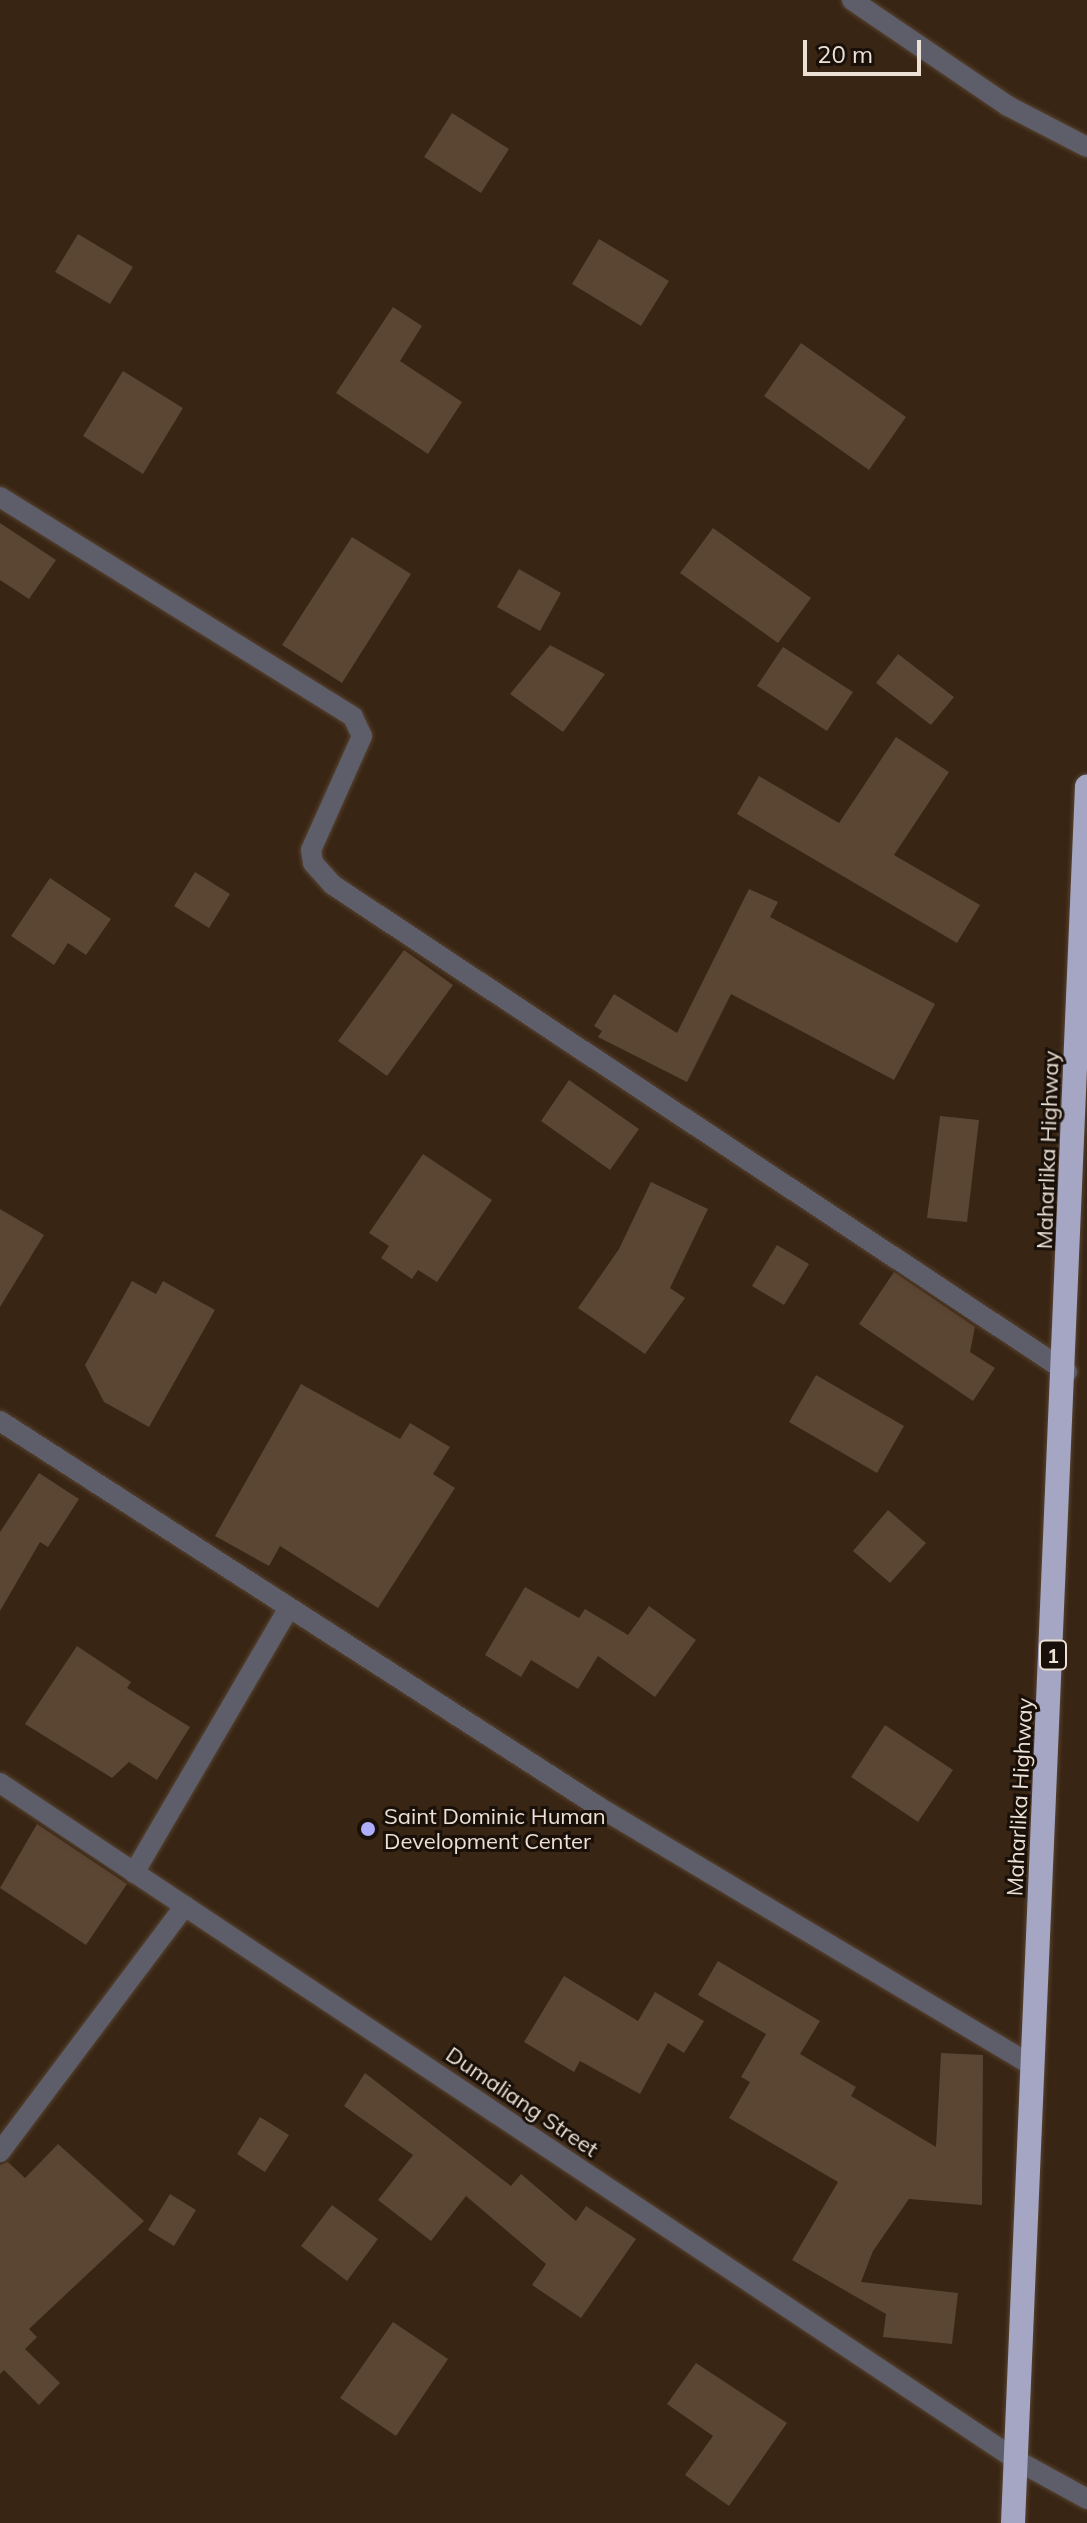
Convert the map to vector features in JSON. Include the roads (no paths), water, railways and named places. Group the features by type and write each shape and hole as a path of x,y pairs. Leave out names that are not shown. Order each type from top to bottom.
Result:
{"highway":[{"name":"Maharlika Highway","path":"1013,2523 1067,1372 1087,787"}],"street":[{"path":"852,0 1008,106 1087,147"},
{"path":"0,497 353,717 362,736 311,850 313,863 333,885 1067,1372"},
{"path":"0,1421 288,1609 409,1680 599,1807 1033,2066"},
{"path":"134,1873 288,1609"},
{"name":"Dumaliang Street","path":"0,1783 1018,2461 1087,2499"},
{"path":"0,2152 185,1906"}],"place":[{"name":"Saint Dominic Human Development Center","path":"368,1829"}]}
